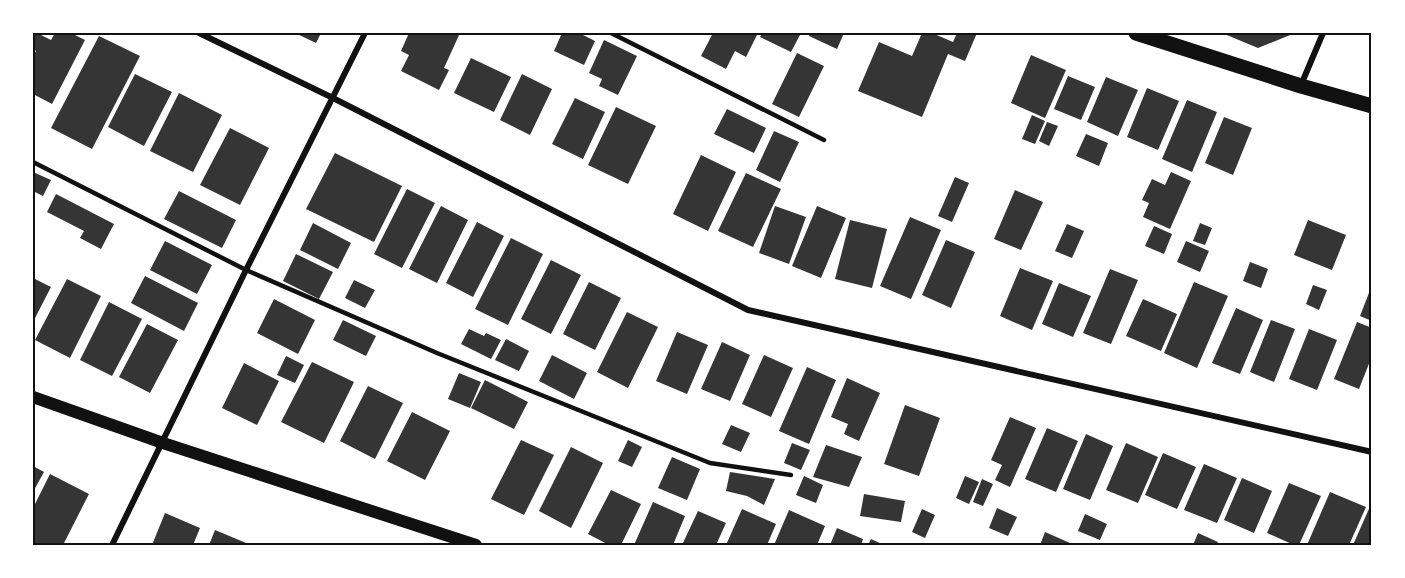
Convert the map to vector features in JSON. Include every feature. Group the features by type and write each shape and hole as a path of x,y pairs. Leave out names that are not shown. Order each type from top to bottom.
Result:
{"main road":[{"path":"1136,33 1157,36 1301,86 1372,106"},
{"path":"33,398 476,545"}],"street":[{"path":"199,33 333,98 748,310 1372,452"},
{"path":"112,545 365,33"},
{"path":"1301,86 1323,33"}],"lane":[{"path":"611,33 824,140"},
{"path":"33,162 246,270 437,353 710,463 791,475"}],"building":[{"path":"33,33 51,40 55,33 71,33 85,40 52,104 33,94 33,56 36,51 33,49"},
{"path":"295,33 321,33 316,43"},
{"path":"409,33 460,33 444,68 449,70 439,90 401,71 409,55 401,51"},
{"path":"562,33 579,33 595,41 584,65 554,51"},
{"path":"713,33 758,33 746,57 735,51 726,69 701,56"},
{"path":"762,33 801,33 791,52 760,37"},
{"path":"810,33 844,33 837,49 809,36"},
{"path":"922,33 932,33 953,42 957,33 977,33 965,61 948,54 922,117 858,91 879,42 912,56"},
{"path":"1222,33 1295,33 1258,48"},
{"path":"99,36 140,56 92,149 51,128"},
{"path":"604,40 637,56 618,95 599,86 602,79 589,73"},
{"path":"797,53 824,66 799,117 772,104"},
{"path":"1031,55 1066,70 1045,118 1011,103"},
{"path":"471,58 511,77 494,112 454,93"},
{"path":"135,74 172,92 144,146 108,127"},
{"path":"522,74 552,89 530,135 500,120"},
{"path":"1068,76 1095,87 1081,120 1054,109"},
{"path":"1106,77 1138,90 1118,136 1087,122"},
{"path":"1147,88 1179,101 1158,150 1127,137"},
{"path":"179,93 222,115 193,172 150,151"},
{"path":"575,98 605,112 583,159 552,144"},
{"path":"1187,100 1217,112 1192,172 1162,159"},
{"path":"616,107 656,126 628,184 588,165"},
{"path":"727,109 766,128 754,153 714,134"},
{"path":"1032,115 1045,121 1035,144 1022,139"},
{"path":"1224,117 1252,128 1233,175 1205,163"},
{"path":"1047,122 1058,126 1049,146 1039,141"},
{"path":"230,128 269,148 240,205 200,185"},
{"path":"774,131 799,142 780,182 756,170"},
{"path":"1086,134 1108,143 1099,166 1076,156"},
{"path":"335,153 402,186 374,242 306,209"},
{"path":"701,155 736,172 708,231 673,214"},
{"path":"33,172 51,180 43,196 33,191"},
{"path":"1171,172 1191,181 1170,229 1143,217 1149,203 1142,200 1152,179 1165,185"},
{"path":"746,173 781,189 753,247 718,231"},
{"path":"955,177 969,183 952,222 938,216"},
{"path":"407,189 435,203 402,268 374,254"},
{"path":"1015,190 1043,202 1021,250 994,239"},
{"path":"179,191 236,220 222,248 164,219"},
{"path":"56,194 114,224 101,249 80,238 84,231 47,212"},
{"path":"441,206 468,220 437,283 409,269"},
{"path":"775,206 806,217 789,264 759,253"},
{"path":"817,206 846,218 821,278 792,266"},
{"path":"910,217 941,230 911,299 880,286"},
{"path":"850,220 887,229 872,288 835,279"},
{"path":"1308,220 1346,235 1332,270 1294,255"},
{"path":"477,222 504,236 473,297 446,283"},
{"path":"313,223 351,243 338,269 300,250"},
{"path":"1200,223 1212,228 1205,245 1193,241"},
{"path":"1067,224 1084,231 1072,258 1055,251"},
{"path":"1154,226 1172,234 1164,254 1145,246"},
{"path":"511,238 543,254 508,325 475,309"},
{"path":"946,240 975,252 951,308 922,295"},
{"path":"165,241 212,265 197,294 150,270"},
{"path":"1186,241 1209,251 1200,272 1177,262"},
{"path":"296,254 333,272 319,299 283,281"},
{"path":"551,260 581,275 551,334 521,319"},
{"path":"1250,262 1268,269 1261,288 1243,281"},
{"path":"1020,268 1053,281 1032,330 1000,316"},
{"path":"1110,269 1138,280 1111,344 1083,333"},
{"path":"145,276 198,303 184,331 131,303"},
{"path":"33,278 51,287 33,322"},
{"path":"67,279 101,296 70,358 35,340"},
{"path":"354,280 375,290 365,308 345,298"},
{"path":"589,282 621,298 595,350 563,334"},
{"path":"1194,282 1228,296 1197,368 1164,353"},
{"path":"1059,283 1091,296 1073,337 1042,324"},
{"path":"1313,285 1327,290 1319,310 1306,304"},
{"path":"1372,285 1372,321 1360,316"},
{"path":"274,299 315,320 298,354 257,333"},
{"path":"1143,299 1177,314 1161,351 1126,336"},
{"path":"109,302 142,319 112,376 80,360"},
{"path":"1236,308 1263,320 1240,374 1212,363"},
{"path":"627,312 658,327 628,388 597,372"},
{"path":"343,320 376,336 366,356 333,340"},
{"path":"1271,320 1295,329 1274,382 1250,372"},
{"path":"1357,322 1372,328 1372,356 1359,389 1334,379"},
{"path":"147,324 178,340 150,393 119,377"},
{"path":"469,329 501,340 491,359 461,344"},
{"path":"1309,329 1337,340 1317,390 1289,379"},
{"path":"677,332 708,345 687,394 656,381"},
{"path":"506,339 529,351 519,371 495,360"},
{"path":"722,342 750,355 730,401 701,389"},
{"path":"552,355 587,373 574,399 539,381"},
{"path":"764,355 793,368 771,417 742,404"},
{"path":"286,356 304,365 295,383 277,375"},
{"path":"312,362 354,382 324,443 281,422"},
{"path":"244,363 279,381 257,425 222,408"},
{"path":"807,367 836,380 809,444 779,431"},
{"path":"459,373 481,382 470,408 448,399"},
{"path":"847,378 880,393 859,441 844,434 848,424 831,417"},
{"path":"485,380 528,402 514,429 471,408"},
{"path":"368,386 403,403 375,459 340,441"},
{"path":"905,405 940,418 919,476 884,464"},
{"path":"412,412 450,431 425,480 387,461"},
{"path":"1010,417 1036,428 1010,487 995,480 1002,465 991,460"},
{"path":"731,425 750,433 741,452 722,444"},
{"path":"1047,428 1078,441 1056,492 1025,479"},
{"path":"1086,434 1113,446 1090,500 1063,489"},
{"path":"521,440 554,455 524,515 491,499"},
{"path":"628,440 642,447 632,467 618,461"},
{"path":"792,443 810,450 801,470 784,463"},
{"path":"1126,443 1158,457 1138,503 1106,490"},
{"path":"826,445 862,457 849,487 813,477"},
{"path":"571,447 603,463 571,528 539,511"},
{"path":"1163,453 1196,467 1177,509 1145,495"},
{"path":"672,457 700,469 687,500 658,488"},
{"path":"1204,464 1237,478 1217,523 1184,510"},
{"path":"33,466 44,472 33,492"},
{"path":"730,472 775,479 764,505 747,496 726,491"},
{"path":"50,474 89,494 63,545 33,545 33,508"},
{"path":"804,476 823,485 816,503 796,495"},
{"path":"965,476 979,482 969,504 956,498"},
{"path":"1242,478 1272,491 1254,533 1224,520"},
{"path":"982,479 993,484 983,506 973,502"},
{"path":"1289,483 1321,496 1299,545 1267,533"},
{"path":"611,490 641,504 621,545 609,545 588,534"},
{"path":"1330,492 1366,507 1349,545 1307,545"},
{"path":"864,494 905,501 901,522 860,516"},
{"path":"653,502 685,516 673,545 634,545"},
{"path":"1372,502 1372,545 1353,545"},
{"path":"997,508 1017,517 1008,536 989,528"},
{"path":"742,509 776,524 767,545 726,545"},
{"path":"922,509 935,515 925,538 912,532"},
{"path":"789,510 825,526 817,545 774,545"},
{"path":"698,511 726,523 716,545 682,545"},
{"path":"165,513 200,528 193,545 152,545"},
{"path":"1085,514 1107,524 1100,540 1078,531"},
{"path":"837,528 863,539 861,545 830,545"},
{"path":"215,530 251,545 209,545"},
{"path":"1045,532 1070,543 1070,545 1040,545"},
{"path":"1198,533 1218,542 1216,545 1193,545"},
{"path":"871,539 884,545 868,545"}]}
